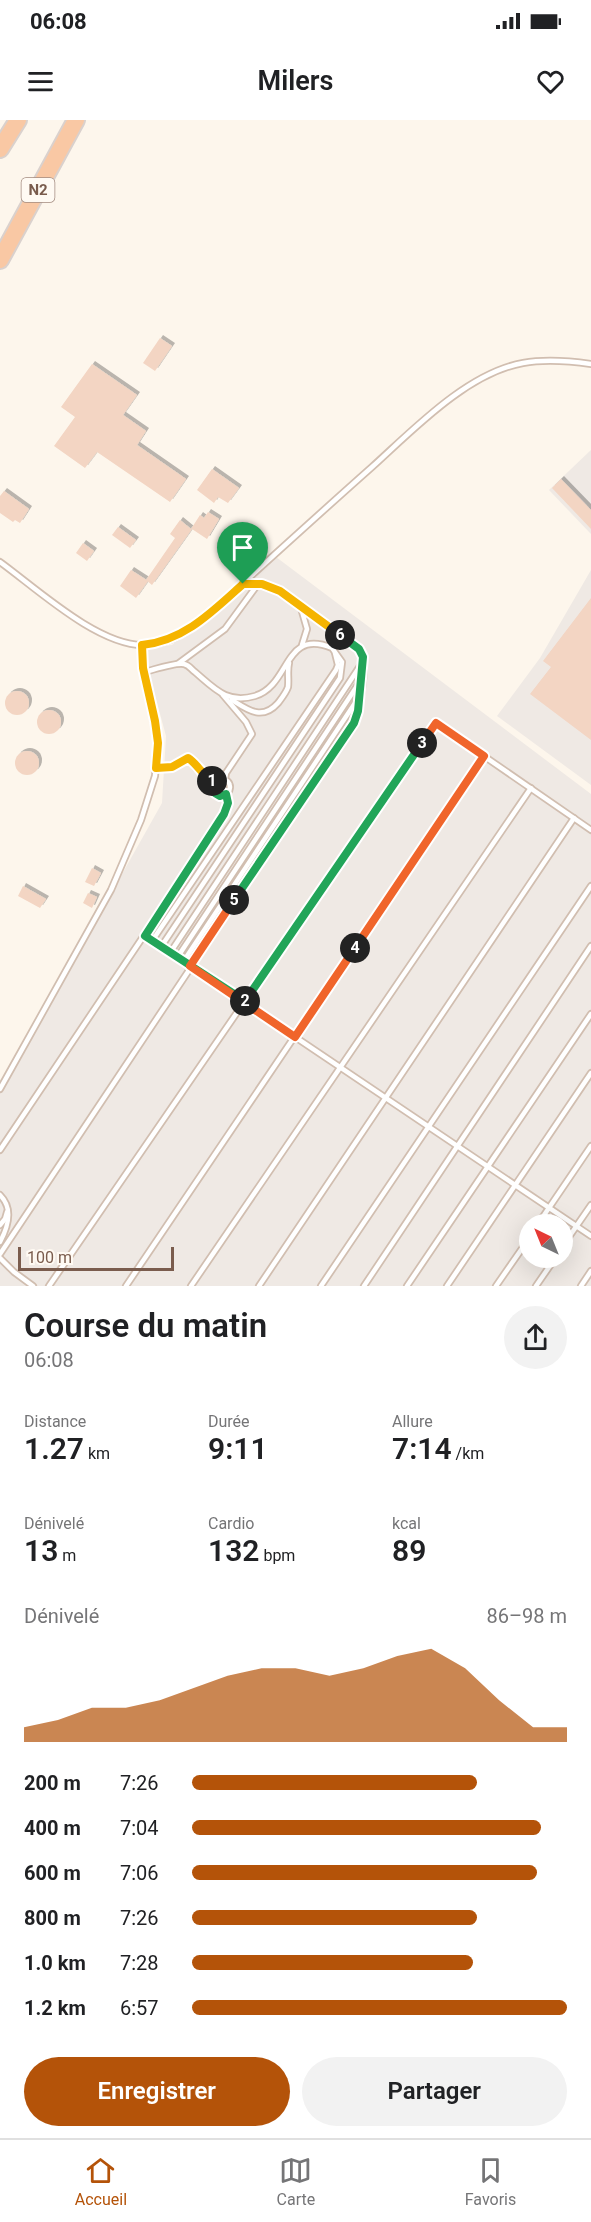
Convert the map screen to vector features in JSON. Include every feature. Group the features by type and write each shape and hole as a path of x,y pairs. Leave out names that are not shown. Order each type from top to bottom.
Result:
{"highway":[{"path":"0,149 18,120"},
{"name":"N2","path":"0,260 76,120"}],"lane":[{"path":"0,562 77,619 103,635 121,642 156,644 180,635 209,614 430,415 470,385 523,363 591,364"},
{"path":"33,1286 1,1259 190,966 354,723 362,678 363,661 359,649 280,591 258,584 243,584"},
{"path":"144,672 179,663 225,629 258,584"},
{"path":"222,693 231,698 259,695 276,681 291,657 302,645 307,629 301,607"},
{"path":"161,947 340,678 342,662 332,648 312,643 302,645"},
{"path":"0,1089 111,890 141,820 156,768 158,743 144,672 142,645"},
{"path":"152,941 336,670 338,665 332,648"},
{"path":"179,663 188,665 222,693 249,710 265,713 272,709 288,687 287,670 291,657"},
{"path":"170,953 363,661"},
{"path":"177,958 362,678"},
{"path":"222,693 246,722 252,734 225,779"},
{"path":"183,962 360,695"},
{"path":"49,1286 436,723 591,830"},
{"path":"126,1286 484,756"},
{"path":"156,768 172,767 188,758 192,760 196,768 215,782"},
{"path":"219,779 225,779 230,788 226,794 220,796 213,788 219,779"},
{"path":"191,1286 531,788"},
{"path":"0,1150 220,821 228,803 226,794"},
{"path":"259,1286 574,818"},
{"path":"321,1286 591,886"},
{"path":"145,936 591,1236"},
{"path":"363,1286 591,946"},
{"path":"407,1286 591,1014"},
{"path":"447,1286 591,1072"},
{"path":"545,1214 591,1146"},
{"path":"0,1196 8,1210 8,1226 0,1240"},
{"path":"573,1230 591,1205"},
{"path":"0,1225 5,1220 8,1210"},
{"path":"496,1286 519,1253"},
{"path":"536,1286 548,1268"},
{"path":"581,1286 591,1271"}],"shaded area":[{"path":"591,450 591,534 549,490"},
{"path":"276,557 591,794 591,1286 0,1286 0,1091 162,803 166,736 150,677 146,648 172,645"},
{"path":"591,570 591,785 497,716 540,658"}],"building":[{"path":"160,338 172,346 155,371 143,363"},
{"path":"92,364 137,395 123,415 146,431 137,445 186,479 170,502 97,452 85,468 54,446 75,417 61,407"},
{"path":"212,469 239,488 228,503 218,497 214,503 197,490"},
{"path":"561,479 591,510 591,529 552,488"},
{"path":"4,491 29,509 20,523 15,520 13,522 0,513 0,496"},
{"path":"208,512 219,519 207,539 192,529 152,585 146,580 175,538 170,534 180,520 191,529 200,515 204,518"},
{"path":"118,527 136,540 130,548 112,535"},
{"path":"83,543 94,551 87,561 76,553"},
{"path":"131,570 148,581 136,598 120,586"},
{"path":"591,598 591,740 530,694 551,667 543,661"},
{"path":"17,691 25,695 29,703 25,711 17,715 9,711 5,703 9,695"},
{"path":"49,710 57,714 61,722 57,730 49,734 41,730 37,722 41,714"},
{"path":"27,751 35,755 39,763 35,771 27,775 19,771 15,763 19,755"},
{"path":"92,868 101,873 94,886 85,882"},
{"path":"23,886 46,899 40,908 18,896"},
{"path":"88,893 97,897 92,908 83,903"}],"route":[{"path":"243,584 196,625 180,635 156,644 142,645 143,668 158,743 156,768 172,767 188,758 192,760 196,768 215,782 213,788 215,793 220,796 226,794 228,803 216,828 145,936 152,941 244,1003 436,723 484,756 295,1037 244,1003 190,966 357,718 363,657 359,649 280,591 262,584 243,584"}]}
